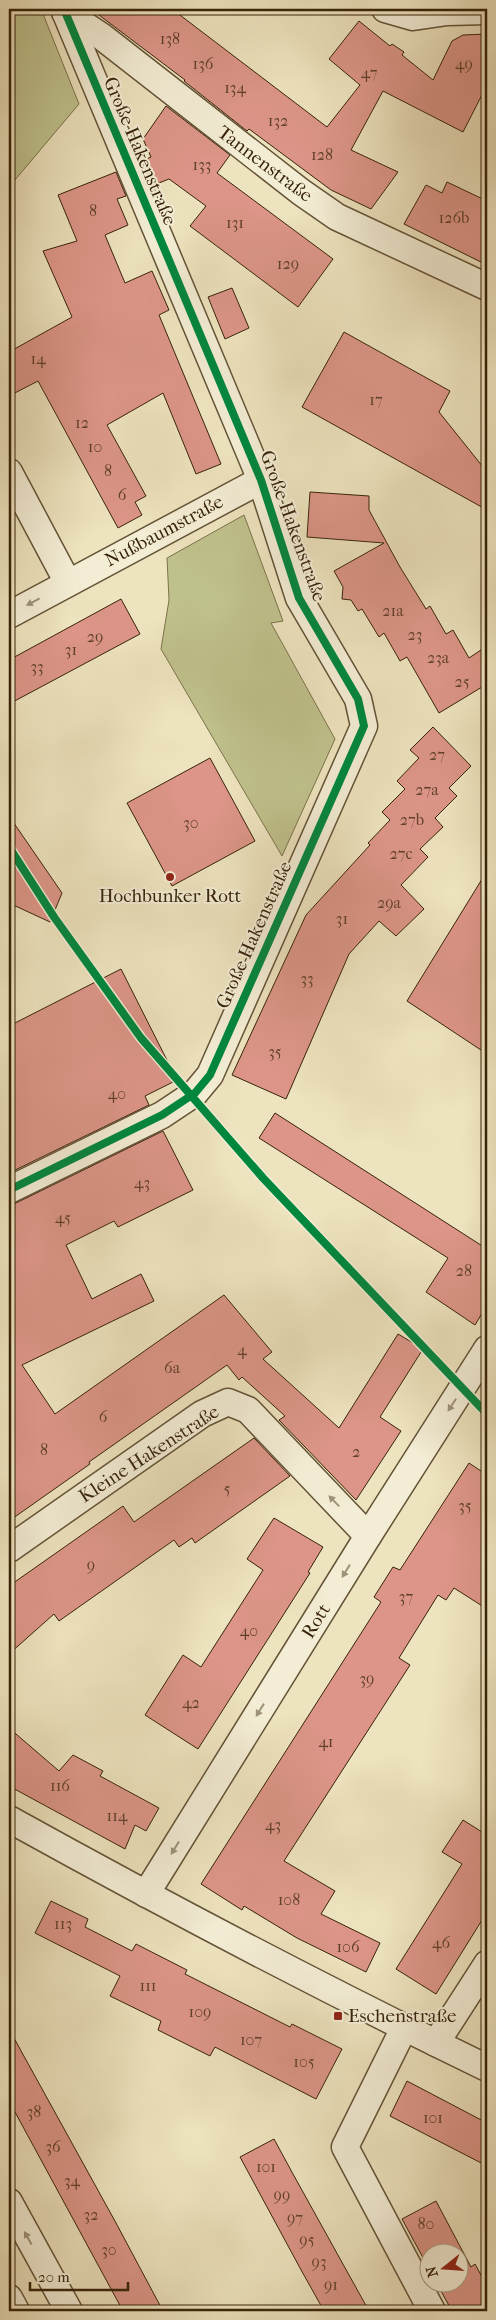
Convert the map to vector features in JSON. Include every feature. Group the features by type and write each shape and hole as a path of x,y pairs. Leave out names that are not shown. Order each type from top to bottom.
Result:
{"street":[{"path":"385,9 416,13 487,11"},
{"name":"Tannenstraße","path":"65,11 101,36 336,217 487,287"},
{"name":"Große Hakenstraße","path":"9,1190 162,1115 195,1093 210,1076 364,726 358,699 299,598 261,480 65,11"},
{"path":"9,472 68,583"},
{"name":"Nußbaumstraße","path":"9,615 261,480"},
{"name":"Rott","path":"146,1894 368,1536 487,1349"},
{"name":"Kleine Hakenstraße","path":"9,1549 202,1414 228,1402 248,1410 368,1536"},
{"path":"9,1819 146,1894 404,2028 487,2068"},
{"path":"436,2044 487,1964"},
{"path":"404,2028 345,2147 432,2311"},
{"path":"9,2202 68,2311"},
{"path":"9,2298 16,2311"}],"green space":[{"path":"29,9 41,9 79,104 9,187 9,17"},
{"path":"244,515 283,621 271,623 335,739 282,856 161,649 169,600 167,558"}],"building":[{"path":"91,9 172,9 327,127 360,85 329,59 359,21 390,46 392,44 404,52 402,55 433,80 452,41 463,35 487,34 487,85 463,132 383,91 351,150 398,172 371,209 331,190 249,129 247,131 185,80"},
{"path":"166,106 230,155 217,173 333,259 298,307 190,226 206,206 169,179 154,185 144,160 151,157 143,139"},
{"path":"116,172 126,196 117,199 128,225 105,235 125,283 152,271 169,310 159,315 221,464 196,474 163,393 107,425 146,496 135,502 142,515 118,528 38,381 9,396 9,352 72,317 43,251 77,241 58,195"},
{"path":"447,182 487,201 487,265 404,224 426,185 442,193"},
{"path":"232,288 249,328 225,339 208,297"},
{"path":"344,332 450,391 439,412 487,472 487,510 302,407"},
{"path":"310,492 369,496 369,510 400,567 426,609 430,606 446,634 453,630 469,658 487,646 487,684 439,713 407,657 400,661 384,633 379,637 362,609 358,611 351,600 342,599 343,587 334,571 384,543 307,537"},
{"path":"121,599 140,634 9,704 9,660"},
{"path":"433,727 471,766 449,788 457,796 435,818 443,827 420,849 428,857 401,885 424,909 396,936 379,921 349,954 286,1099 232,1075 306,915 370,845 368,843 390,820 382,812 405,789 397,781 419,758 410,750"},
{"path":"210,758 255,841 172,886 127,803"},
{"path":"9,816 62,893 50,922 9,903"},
{"path":"487,871 487,1054 407,1001"},
{"path":"121,969 177,1080 145,1096 149,1105 9,1173 9,1026"},
{"path":"275,1113 487,1249 487,1305 475,1325 426,1292 448,1258 259,1138"},
{"path":"163,1131 193,1190 118,1227 114,1221 66,1245 92,1299 141,1274 154,1301 22,1365 55,1414 224,1295 272,1352 263,1359 339,1428 398,1334 423,1349 380,1417 401,1431 356,1500 279,1420 285,1416 242,1377 239,1380 227,1365 9,1521 9,1205"},
{"path":"254,1438 290,1476 195,1543 192,1538 179,1547 174,1540 59,1621 54,1614 9,1654 9,1586 123,1506 134,1522"},
{"path":"469,1463 487,1475 487,1609 454,1588 446,1600 438,1595 399,1658 410,1665 284,1861 335,1891 321,1914 380,1943 366,1972 297,1938 244,1906 242,1910 201,1884 381,1602 374,1597 393,1567 400,1570"},
{"path":"274,1518 323,1547 308,1572 310,1573 198,1749 145,1715 183,1655 201,1667 263,1570 247,1559"},
{"path":"9,1728 59,1771 73,1755 103,1771 100,1776 159,1808 146,1831 135,1825 125,1849 9,1786"},
{"path":"463,1820 482,1832 487,1824 487,1912 436,1994 396,1969 462,1864 442,1852"},
{"path":"51,1901 88,1919 85,1927 132,1951 136,1944 187,1970 185,1974 290,2027 292,2024 342,2049 316,2099 215,2047 210,2056 158,2030 161,2021 110,1996 120,1976 35,1933"},
{"path":"9,2029 163,2311 123,2311 9,2101"},
{"path":"407,2081 487,2123 487,2166 390,2116"},
{"path":"274,2139 369,2311 324,2311 300,2268 240,2157"},
{"path":"436,2201 458,2242 418,2242 418,2249 402,2219"},
{"path":"468,2261 471,2267 475,2264 487,2286 487,2311 452,2311 442,2292 468,2292"}],"cycle path":[{"path":"9,1190 162,1115 195,1093 210,1075 364,726 358,699 299,598 261,480 66,14"},
{"path":"9,847 54,917 141,1038 263,1178 487,1414"}],"place":[{"name":"Hochbunker Rott","path":"170,877"},
{"name":"Eschenstraße","path":"338,2016"}]}
